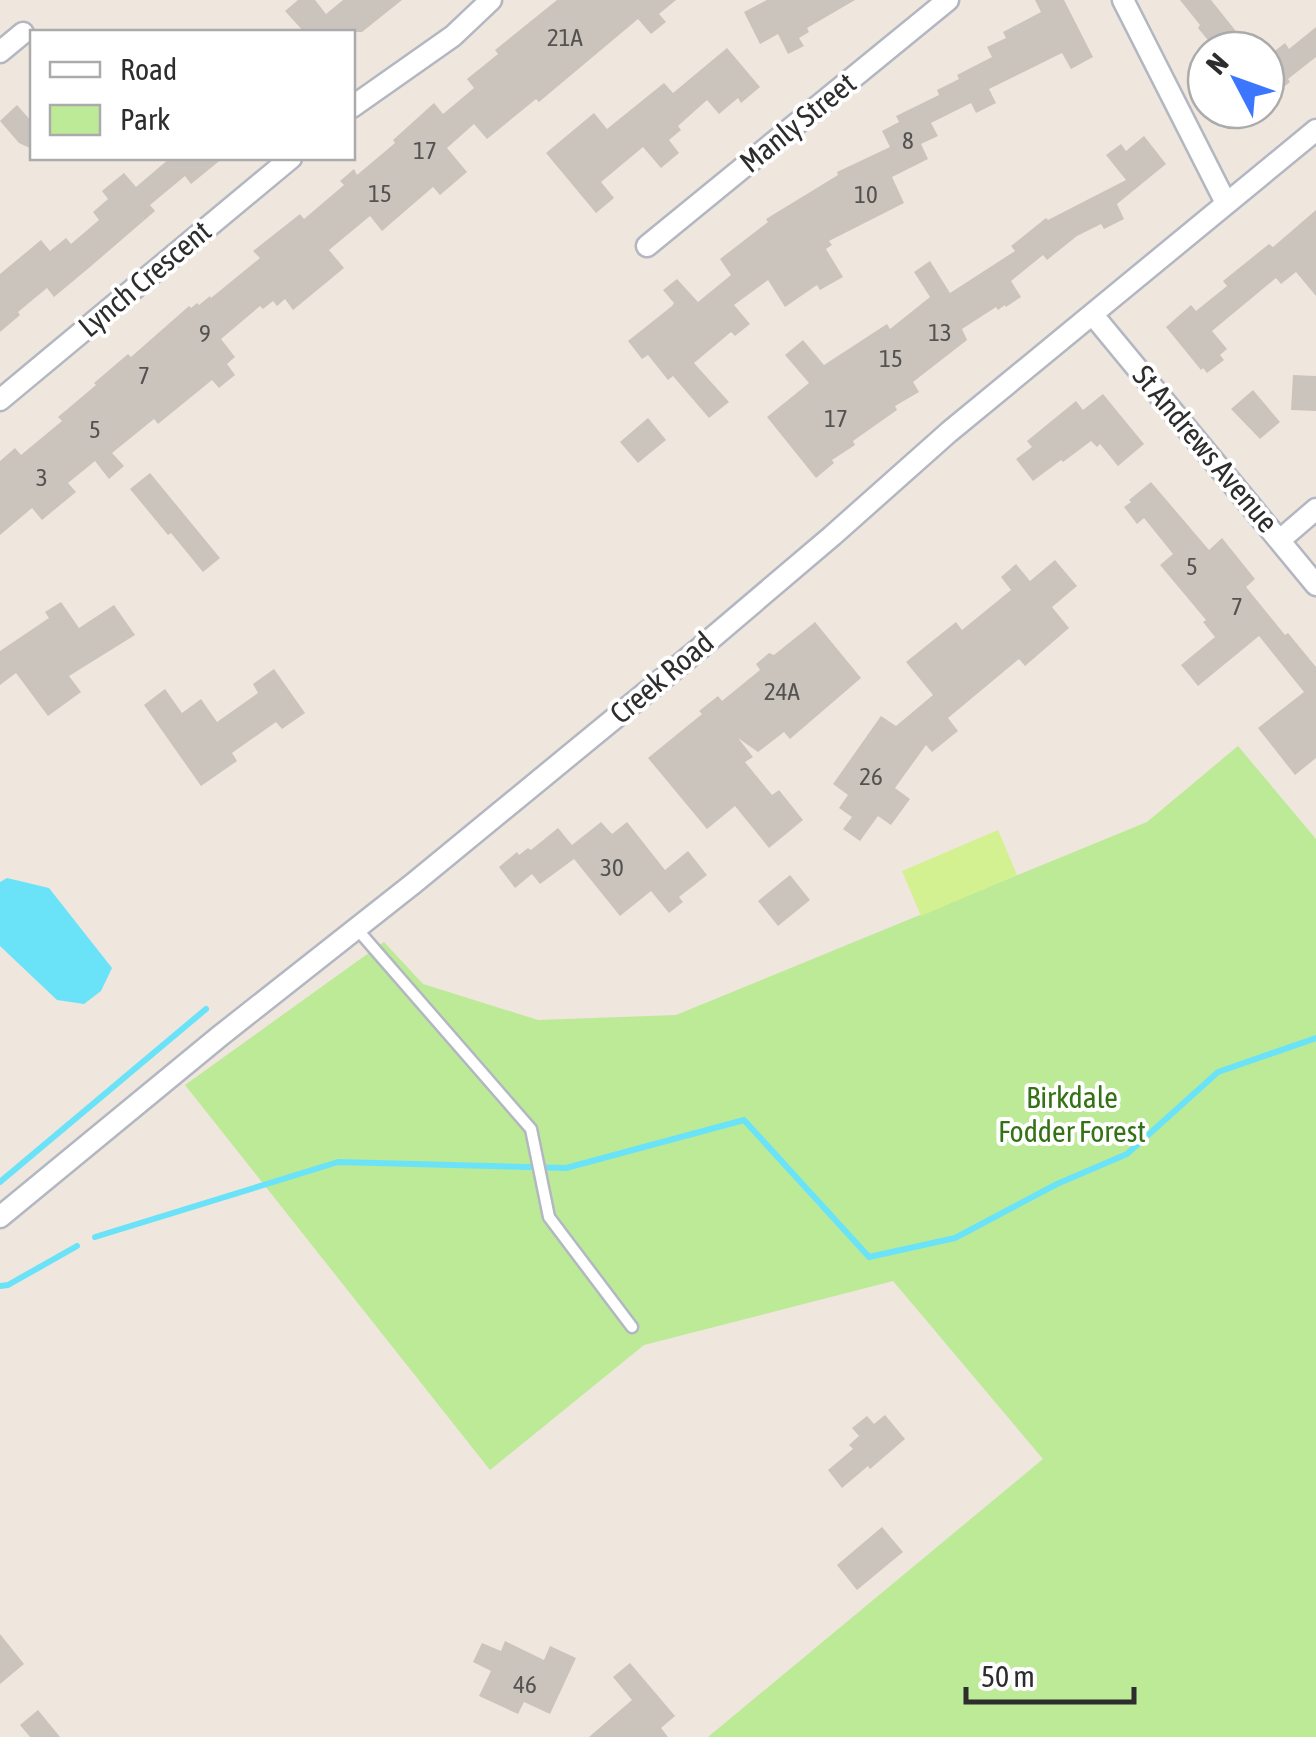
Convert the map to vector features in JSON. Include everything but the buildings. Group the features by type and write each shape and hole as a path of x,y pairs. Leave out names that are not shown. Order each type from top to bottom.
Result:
{"street":[{"path":"355,105 453,36 491,0"},
{"name":"Manly Street","path":"647,246 948,0"},
{"path":"1123,0 1226,203"},
{"path":"0,52 23,33"},
{"name":"Creek Road","path":"0,1217 714,636 949,432 1316,130"},
{"name":"Lynch Crescent","path":"0,400 288,160"},
{"name":"St Andrews Avenue","path":"1092,315 1316,585"},
{"path":"1280,540 1316,510"}],"lane":[{"path":"357,929 531,1129 549,1217 632,1328"}],"green space":[{"name":"Birkdale Fodder Forest","path":"1238,746 1316,839 1316,1737 708,1737 1043,1459 893,1281 644,1345 490,1470 185,1085 384,942 423,984 538,1020 676,1015 1147,822"},
{"path":"998,830 1017,875 921,916 902,871"}],"water":[{"path":"7,878 49,888 112,968 101,991 84,1004 57,1000 0,946 0,882"}],"waterway":[{"path":"0,1182 206,1009"},
{"path":"95,1237 338,1162 566,1168 744,1120 869,1257 955,1238 1057,1184 1127,1154 1218,1072 1316,1038"},
{"path":"0,1286 77,1246"}]}
